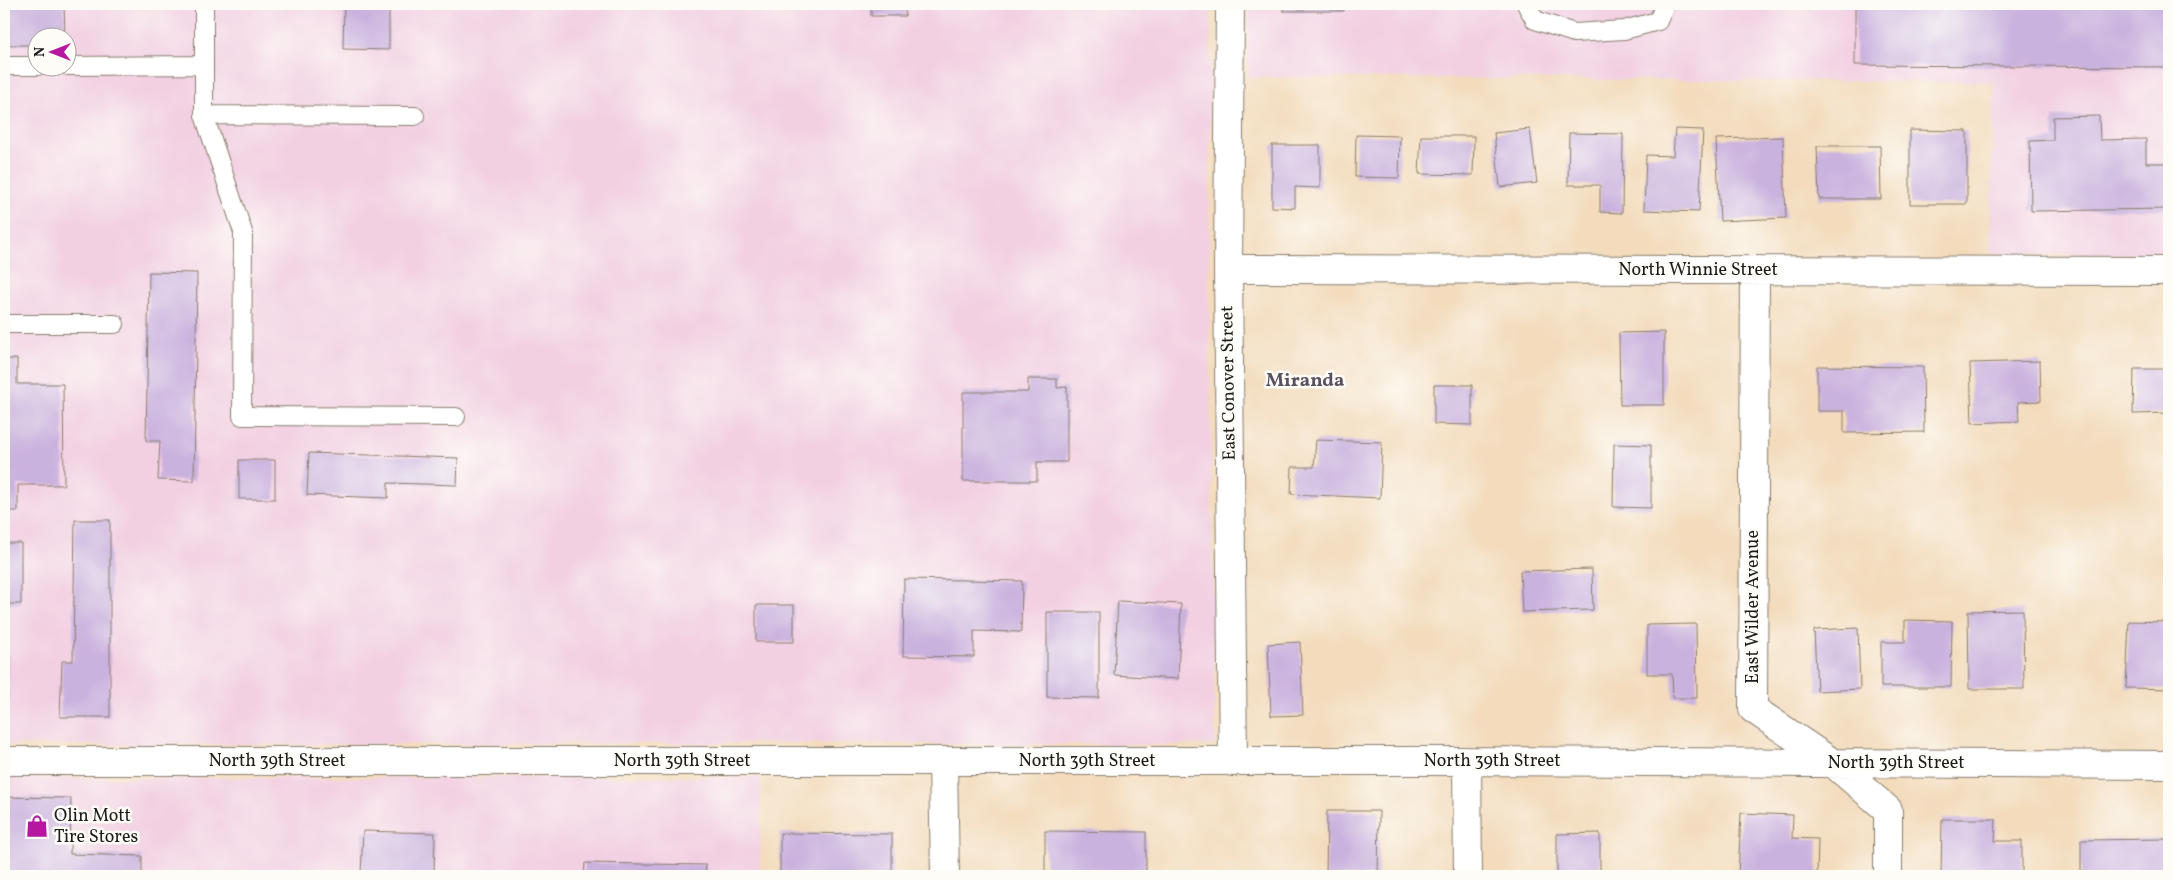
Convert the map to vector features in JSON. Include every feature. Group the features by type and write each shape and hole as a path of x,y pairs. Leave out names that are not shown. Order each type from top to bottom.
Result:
{"street":[{"name":"East Conover Street","path":"1230,4 1228,269 1233,762"},
{"name":"North Winnie Street","path":"1228,269 2169,271"},
{"name":"East Wilder Avenue","path":"1755,270 1753,709 1832,763 1888,810 1888,876"},
{"path":"943,761 945,876"},
{"name":"North 39th Street","path":"4,762 1467,761 2169,765"},
{"path":"1467,761 1468,876"}],"lane":[{"path":"204,4 204,115 244,232 242,416 456,417"},
{"path":"1526,4 1535,20 1574,34 1624,30 1658,21 1665,4"},
{"path":"78,66 204,64"},
{"path":"4,66 28,66"},
{"path":"204,115 415,116"},
{"path":"4,324 115,324"}],"shaded area":[{"path":"4,4 1211,4 1209,286 1215,745 762,743 4,745"},
{"path":"1248,4 2169,4 2169,255 1990,254 1994,82 1248,77"},
{"path":"761,777 760,876 4,876 4,778"}],"building":[{"path":"4,4 64,4 65,28 28,28 28,45 4,45"},
{"path":"344,4 389,4 389,50 343,49"},
{"path":"871,4 905,4 905,16 871,16"},
{"path":"1283,4 1344,4 1344,11 1283,11"},
{"path":"1855,4 2169,4 2169,67 1855,65"},
{"path":"2099,116 2100,140 2146,139 2146,163 2169,163 2169,209 2031,211 2030,141 2053,140 2053,117"},
{"path":"1530,129 1537,183 1500,187 1494,133"},
{"path":"1675,129 1703,130 1699,212 1644,210 1646,155 1673,156"},
{"path":"1910,130 1967,131 1967,204 1910,204"},
{"path":"1569,133 1623,134 1622,213 1600,212 1600,185 1568,185"},
{"path":"1356,135 1400,136 1399,178 1355,177"},
{"path":"1421,136 1474,136 1473,175 1419,174"},
{"path":"1783,137 1786,218 1720,221 1716,139"},
{"path":"1272,145 1320,145 1320,188 1295,187 1295,208 1272,207"},
{"path":"1817,146 1880,146 1881,199 1819,199"},
{"path":"149,272 197,273 194,481 158,480 160,441 146,441"},
{"path":"1664,332 1664,405 1620,405 1619,333"},
{"path":"4,359 17,359 17,384 63,384 64,485 18,485 18,511 4,511"},
{"path":"2040,361 2041,401 2018,402 2019,421 1972,423 1970,363"},
{"path":"1817,366 1923,367 1924,432 1844,433 1844,411 1817,411"},
{"path":"2134,369 2169,369 2169,413 2133,414"},
{"path":"1028,379 1057,379 1057,388 1067,387 1067,462 1037,462 1037,481 963,481 963,392 1028,392"},
{"path":"1434,385 1472,385 1472,425 1434,424"},
{"path":"1316,440 1382,442 1380,498 1291,494 1292,467 1314,467"},
{"path":"1614,444 1651,445 1651,508 1613,507"},
{"path":"309,453 458,458 457,485 388,483 388,498 307,495"},
{"path":"239,460 275,460 275,499 239,499"},
{"path":"75,520 110,520 110,717 60,717 62,661 73,661"},
{"path":"4,543 21,543 21,604 8,604 8,699 4,698"},
{"path":"1592,569 1593,610 1522,612 1520,571"},
{"path":"904,579 1022,581 1021,632 974,631 974,657 903,656"},
{"path":"1118,601 1181,604 1178,679 1114,675"},
{"path":"756,605 794,605 794,642 756,642"},
{"path":"2023,610 2024,689 1969,689 1968,611"},
{"path":"1047,612 1099,612 1099,698 1047,697"},
{"path":"1905,620 1952,621 1951,687 1881,687 1881,642 1905,642"},
{"path":"2129,621 2169,622 2169,689 2126,688"},
{"path":"1696,624 1697,698 1673,698 1672,674 1647,674 1647,625"},
{"path":"1858,628 1860,689 1817,691 1814,630"},
{"path":"1300,642 1303,715 1271,716 1268,644"},
{"name":"Olin Mott Tire Stores","path":"4,797 71,798 70,854 142,856 142,876 4,876"},
{"path":"1327,811 1379,811 1378,876 1326,876"},
{"path":"1741,813 1793,815 1792,838 1818,839 1817,876 1738,876"},
{"path":"1942,819 1996,819 1995,841 2022,841 2022,876 1941,876"},
{"path":"363,831 435,833 434,874 474,876 342,876 343,874 361,874"},
{"path":"1045,831 1146,832 1146,876 1045,876"},
{"path":"780,833 892,834 892,876 780,876"},
{"path":"1600,833 1600,876 1557,876 1557,834"},
{"path":"2169,839 2169,876 2081,876 2081,840"},
{"path":"585,863 706,865 705,876 584,876"}],"place":[{"name":"Olin Mott Tire Stores","path":"37,826"}],"district":[{"name":"Miranda","path":"1305,381"}]}
